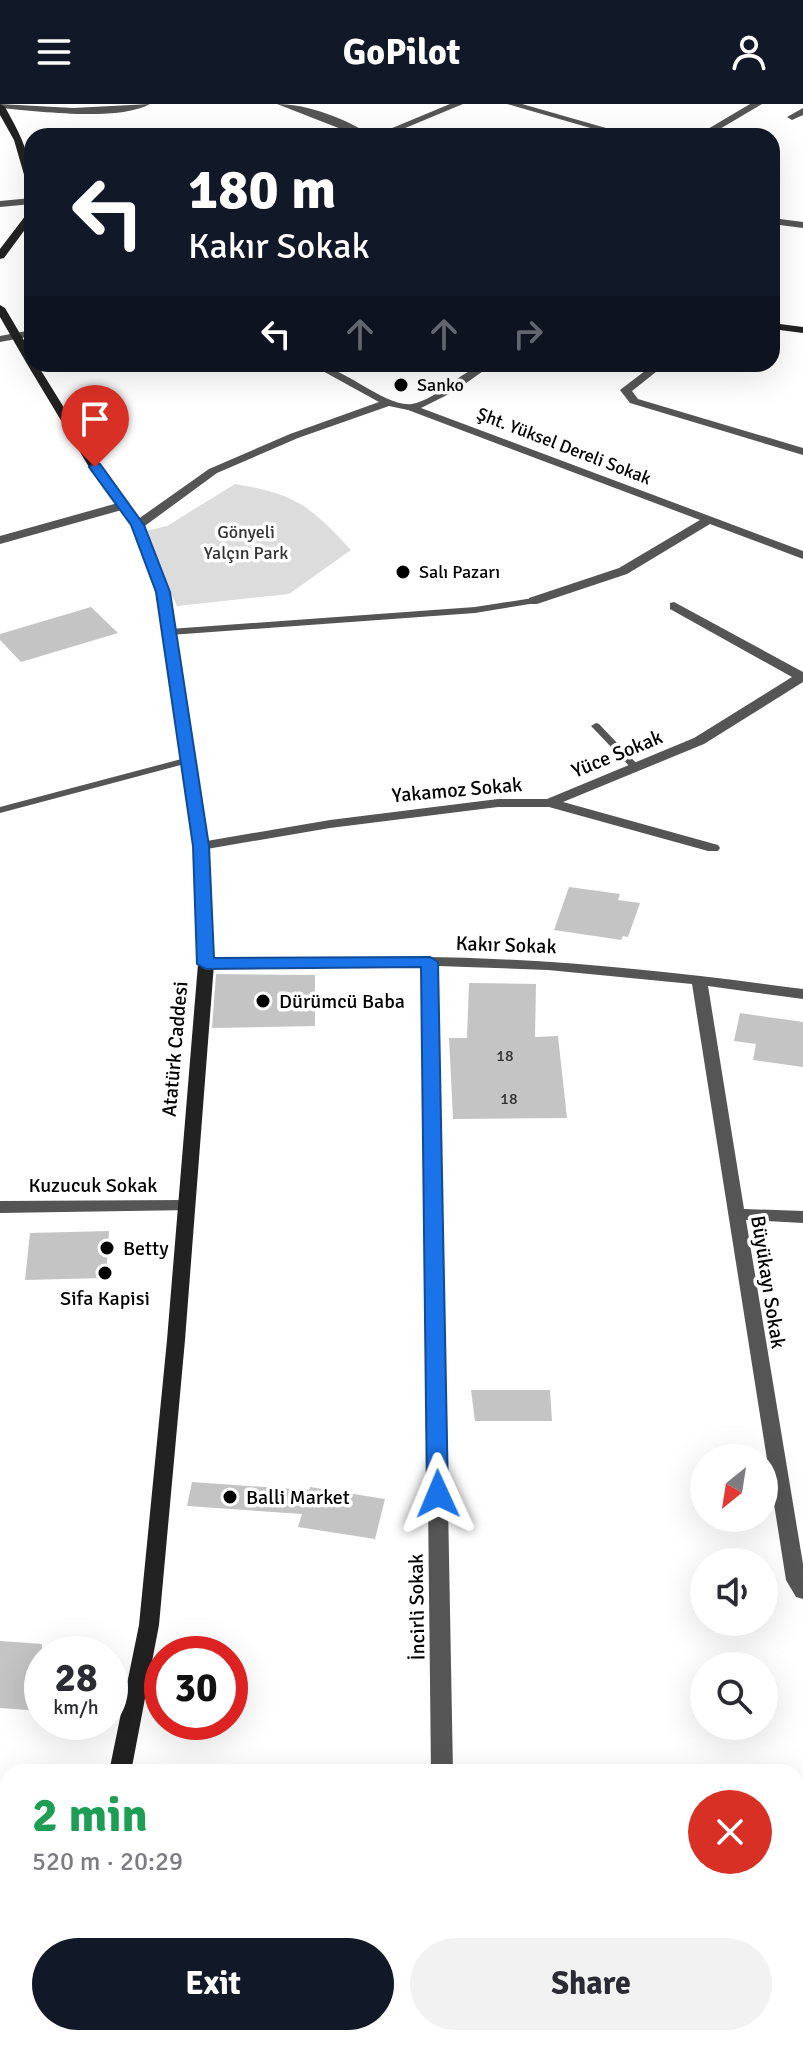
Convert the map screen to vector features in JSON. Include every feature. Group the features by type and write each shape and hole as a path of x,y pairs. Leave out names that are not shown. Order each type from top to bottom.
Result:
{"main road":[{"path":"0,106 19,140 24,157"},
{"path":"0,256 24,223"},
{"name":"Atatürk Caddesi","path":"0,308 24,349"},
{"path":"780,327 803,330"},
{"name":"Atatürk Caddesi","path":"37,372 95,467 138,525 163,592 201,846 206,964 186,1206 149,1625 122,1764"}],"street":[{"path":"0,106 79,112 116,110 145,104"},
{"path":"282,104 349,128"},
{"path":"398,128 458,104"},
{"path":"512,104 601,128"},
{"path":"715,128 757,104"},
{"path":"792,117 803,111"},
{"path":"0,204 24,202"},
{"path":"780,222 803,225"},
{"path":"0,339 24,335"},
{"name":"Şht. Yüksel Dereli Sokak","path":"330,372 388,402 412,408 803,555"},
{"path":"412,408 451,389 476,372"},
{"path":"650,372 626,390 634,401 803,452"},
{"path":"138,525 213,471 294,436 388,402"},
{"path":"0,540 125,505"},
{"path":"533,601 623,571 709,520"},
{"path":"674,606 802,676"},
{"name":"Yüce Sokak","path":"549,803 699,741 802,676"},
{"name":"Yakamoz Sokak","path":"201,846 330,824 498,803 549,803 713,848"},
{"name":"Kakır Sokak","path":"206,964 430,962 548,965 699,979 803,994"},
{"name":"İncirli Sokak","path":"430,962 442,1764"},
{"name":"Büyükayı Sokak","path":"699,979 735,1214 796,1538 796,1580 803,1591"},
{"name":"Kuzucuk Sokak","path":"0,1207 186,1206"},
{"path":"735,1214 803,1217"}],"lane":[{"path":"170,632 475,610 533,601"},
{"path":"596,726 636,768"},
{"path":"0,810 189,760"}],"green space":[{"name":"Gönyeli Yalçın Park","path":"235,484 273,492 300,504 351,550 289,594 177,606 142,532 167,526"}],"building":[{"path":"91,607 118,633 21,662 0,640 0,634"},
{"path":"569,887 620,894 618,900 640,903 628,937 623,936 621,940 554,930"},
{"name":"Dürümcü Baba","path":"216,974 315,975 315,1026 212,1028"},
{"path":"469,983 536,984 535,1037 558,1036 567,1118 453,1119 449,1038 467,1038"},
{"path":"740,1013 803,1022 803,1067 753,1060 756,1044 734,1041"},
{"path":"109,1231 106,1278 25,1280 30,1233"},
{"path":"471,1390 550,1390 552,1421 475,1421"},
{"path":"192,1482 309,1490 310,1487 385,1499 375,1539 298,1527 302,1514 187,1506"},
{"path":"0,1641 24,1643 24,1710 0,1708"}],"place":[{"name":"Sanko","path":"401,385"},
{"name":"Salı Pazarı","path":"403,572"},
{"name":"Dürümcü Baba","path":"263,1001"},
{"name":"Betty","path":"107,1248"},
{"name":"Sifa Kapisi","path":"105,1273"},
{"name":"Balli Market","path":"230,1497"}],"route":[{"path":"95,467 138,525 163,592 201,846 206,964 430,962 438,1494"}]}
